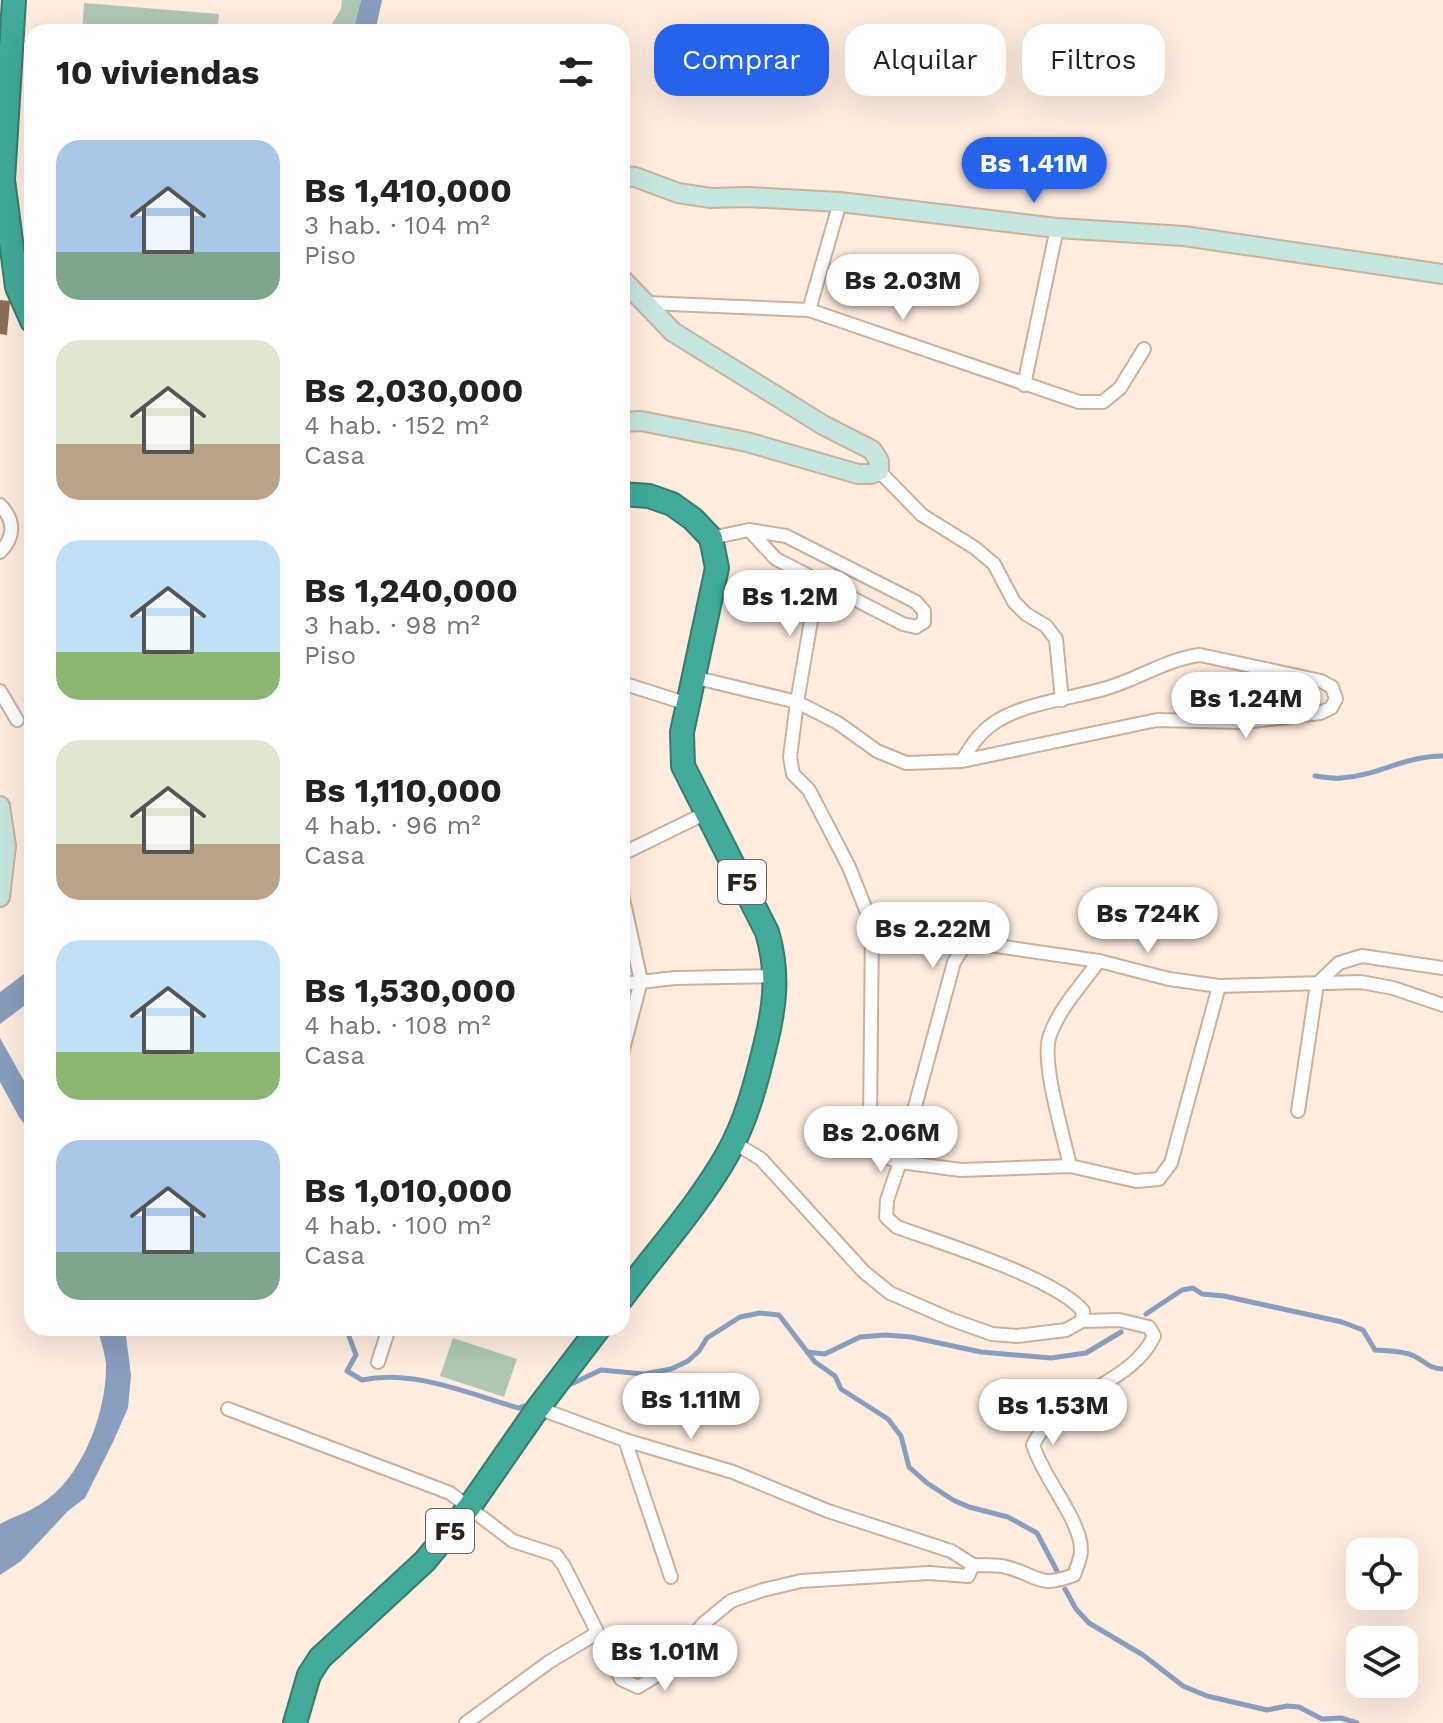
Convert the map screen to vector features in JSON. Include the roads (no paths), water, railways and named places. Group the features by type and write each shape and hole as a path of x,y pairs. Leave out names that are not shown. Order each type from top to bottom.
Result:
{"highway":[{"path":"14,0 3,180 17,287 24,303"},
{"path":"630,495 649,496 672,504 693,519 711,538"},
{"name":"F5","path":"630,1283 700,1195 733,1142 754,1088 769,1030 776,976 767,932 683,766 682,732 717,568 711,538"},
{"name":"F5","path":"295,1723 309,1675 320,1658 425,1561 470,1506 593,1336"}],"street":[{"path":"630,177 678,193 711,198 840,202 1057,228 1184,236 1443,274"},
{"path":"809,310 840,202"},
{"path":"1024,385 1057,228"},
{"path":"630,287 673,332 823,425 872,450 879,461 879,471 922,515 975,548 994,564 1014,602 1046,626 1056,639 1062,700"},
{"path":"647,303 809,310 1079,402 1103,402 1120,388 1144,349"},
{"path":"630,422 641,421 747,442 858,474 879,471"},
{"path":"0,505 12,524 8,543 0,552"},
{"path":"711,538 749,530 786,536 916,602 924,611 924,622 916,627 903,624 776,559 749,530"},
{"path":"818,580 790,757 793,774 809,790 849,867 872,925 870,1121 873,1143 886,1157 900,1162 961,1170 1070,1166 1136,1181 1159,1179 1171,1163 1219,986"},
{"path":"693,677 797,702 838,723 877,751 906,763 962,761 1157,720 1243,722 1320,713 1331,708 1336,699 1332,687 1321,681 1200,655 1184,657 1122,683 1019,711 995,722 976,738 962,761"},
{"path":"630,686 688,704"},
{"path":"0,691 17,720"},
{"path":"0,806 6,846 0,897"},
{"path":"630,850 706,813"},
{"path":"630,931 641,981 630,1023"},
{"path":"1082,1321 1083,1311 1075,1301 1017,1271 897,1227 886,1217 887,1200 954,962 963,948 976,943 1099,961 1169,979 1219,986 1361,982 1393,988 1443,1005"},
{"path":"1298,1111 1317,984 1339,963 1362,956 1443,968"},
{"path":"1070,1166 1047,1058 1048,1038 1099,961"},
{"path":"630,983 776,976"},
{"path":"538,1408 625,1440 733,1472 828,1511 951,1551 973,1565 1006,1567 1053,1583 1074,1575 1081,1551 1078,1531 1038,1461 1033,1445 1040,1431 1075,1400 1128,1368 1149,1348 1154,1336 1149,1327 1119,1320 1082,1321 1066,1330 1017,1336 992,1334 890,1293 864,1272 761,1159 733,1142"},
{"path":"378,1362 386,1336"},
{"path":"228,1409 450,1493 513,1541 556,1555 621,1679 638,1687 664,1671 703,1624 731,1601 801,1581 929,1573 968,1576 973,1565"},
{"path":"625,1440 671,1577"},
{"path":"466,1723 549,1662 597,1633"}],"water":[{"path":"361,0 382,0 377,24 355,24"},
{"path":"24,974 24,1006 0,1024 0,992"},
{"path":"0,1038 24,1081 24,1124 19,1117 0,1082"},
{"path":"100,1336 126,1336 131,1375 128,1408 113,1442 85,1498 68,1511 21,1561 0,1575 0,1524 34,1508 54,1494 79,1462 97,1423 105,1383 105,1360"}],"waterway":[{"path":"1315,776 1334,778 1367,774 1416,759 1443,756"},
{"path":"1146,1314 1182,1290 1193,1288 1202,1294 1342,1322 1363,1330 1375,1350 1405,1353 1443,1369"},
{"path":"571,1384 601,1370 644,1374 671,1369 688,1361 707,1338 740,1317 760,1313 779,1315 815,1362 835,1376 841,1389 888,1419 901,1436 909,1467 953,1500 1008,1517 1037,1533 1057,1571"},
{"path":"807,1352 825,1354 860,1337 886,1335 911,1337 981,1352 1051,1358 1086,1353 1121,1332"},
{"path":"349,1336 356,1355 347,1371 362,1380 382,1377 421,1380 519,1408 524,1406"},
{"path":"1065,1589 1076,1609 1089,1623 1143,1655 1183,1686 1207,1696 1267,1710 1299,1707 1322,1719 1341,1718 1357,1723"}]}
